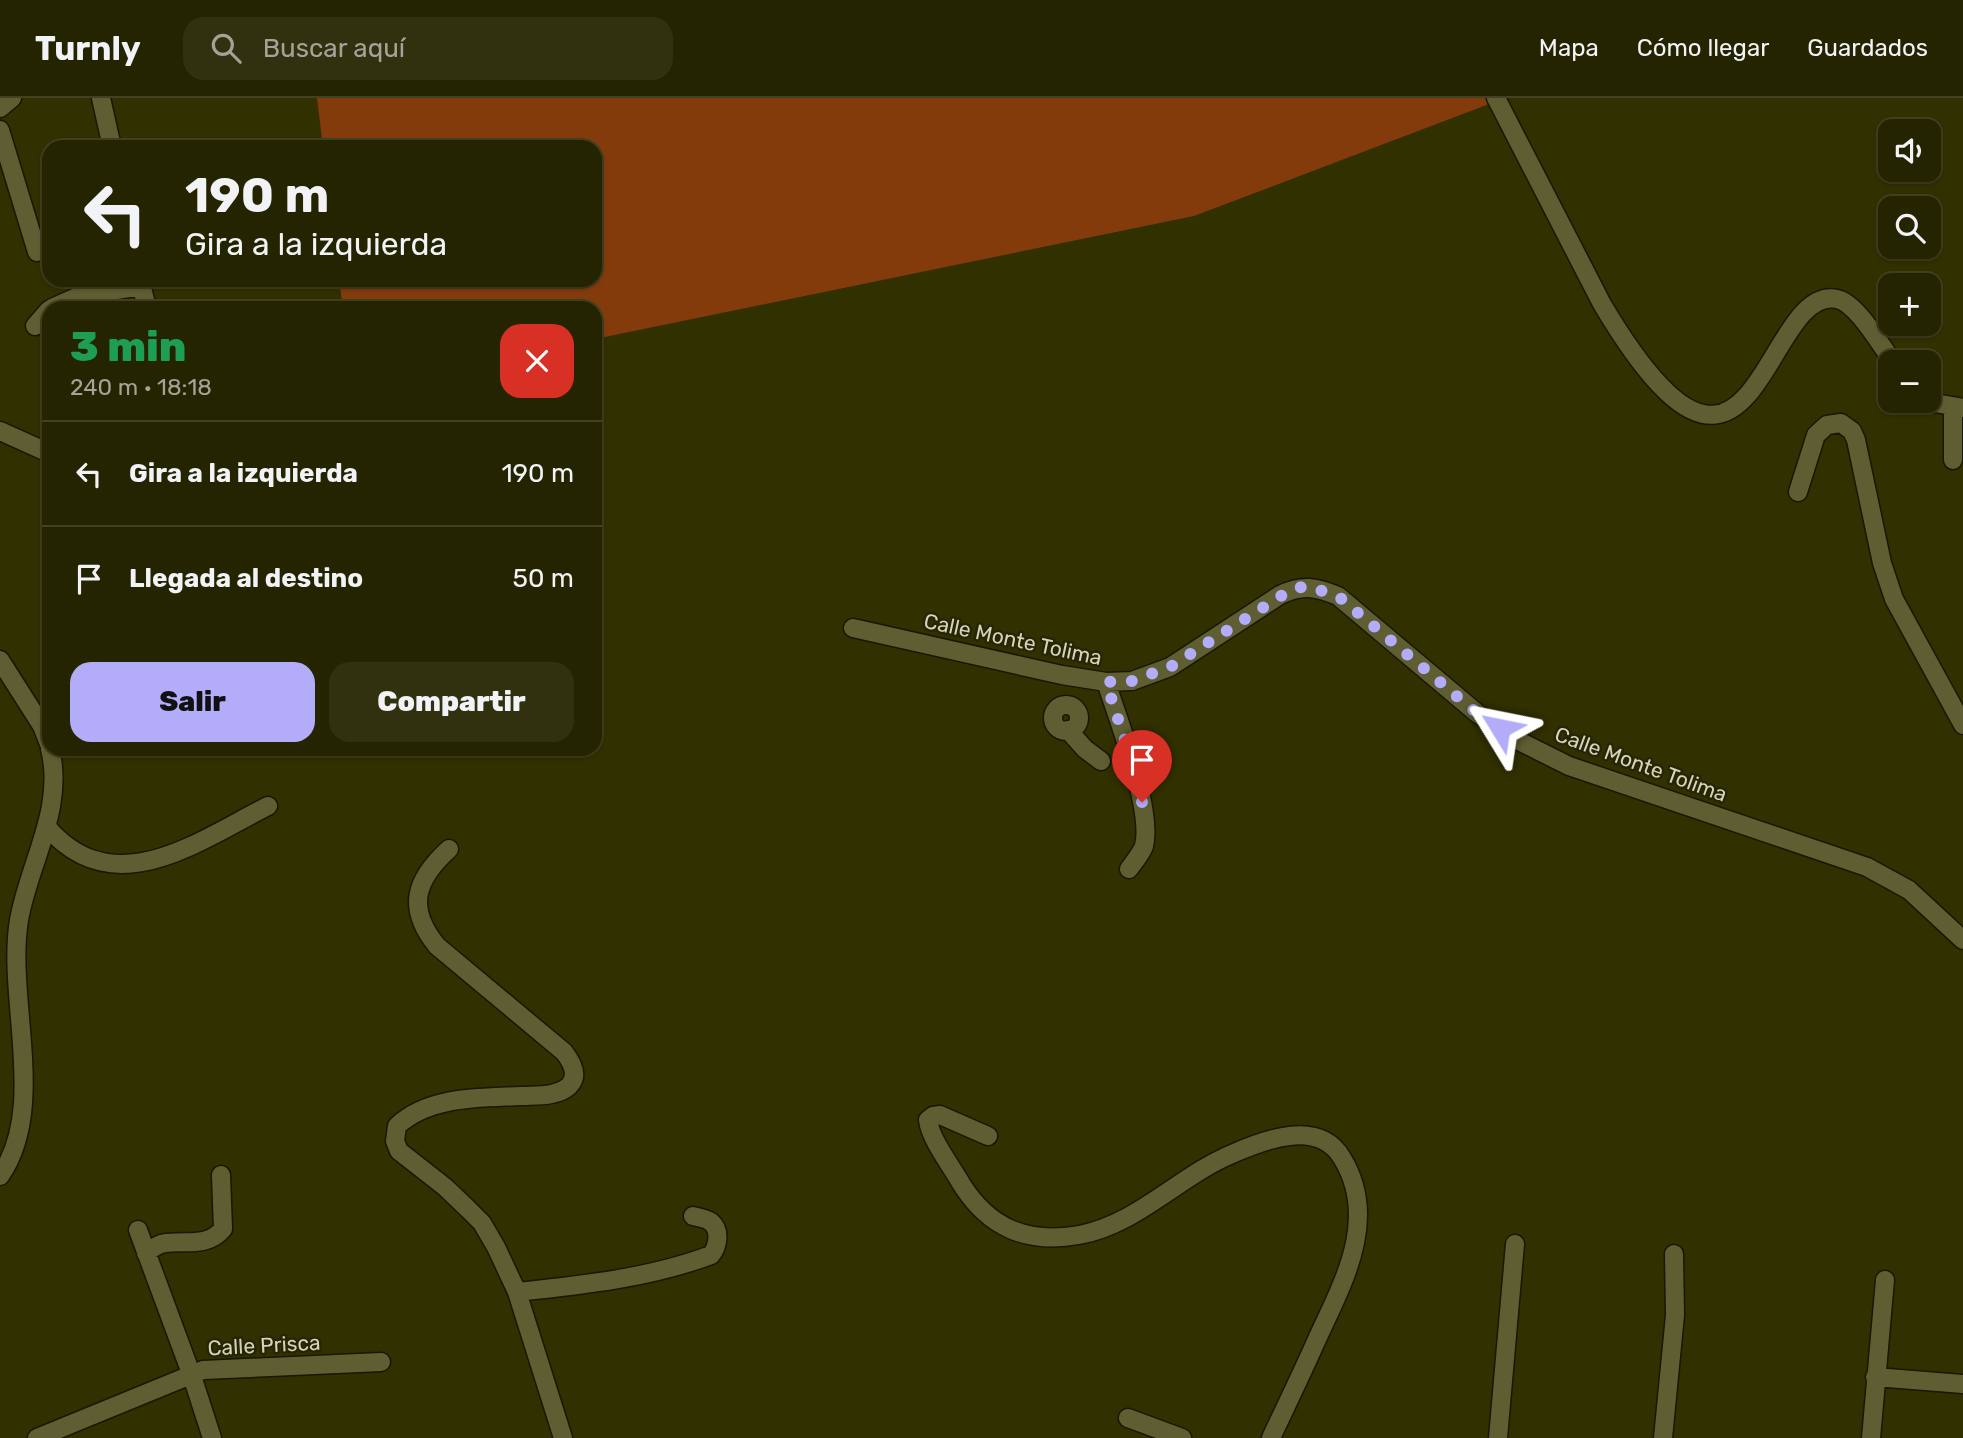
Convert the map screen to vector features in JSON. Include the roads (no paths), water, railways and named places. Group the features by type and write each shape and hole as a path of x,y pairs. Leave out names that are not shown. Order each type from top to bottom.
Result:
{"street":[{"path":"0,108 12,98"},
{"path":"101,98 110,140"},
{"path":"1496,98 1607,314 1661,388 1676,401 1707,415 1723,414 1734,409 1758,382 1779,346 1806,310 1827,298 1840,299 1856,312 1883,350"},
{"path":"0,130 37,252"},
{"path":"68,301 122,287"},
{"path":"35,326 42,318"},
{"path":"1953,460 1958,408"},
{"path":"1798,492 1816,435 1827,425 1842,424 1852,431 1882,564 1894,599 1963,726"},
{"path":"0,431 42,450"},
{"name":"Calle Monte Tolima","path":"853,628 1062,675 1106,682 1132,681 1170,667 1280,594 1307,586 1320,589 1338,596 1478,714 1521,742 1569,766 1867,867 1909,890 1963,940"},
{"path":"0,660 42,726"},
{"path":"1062,675 1063,705 1054,711 1054,722 1062,730 1068,730 1084,749 1101,761"},
{"path":"1106,682 1132,762 1143,813 1144,847 1129,869"},
{"path":"0,1176 14,1151 20,1123 24,1085 17,971 19,922 25,892 47,827 55,779 51,756"},
{"path":"47,827 68,848 93,860 145,863 169,855 268,806"},
{"path":"449,849 435,862 422,882 417,911 421,924 437,946 553,1041 571,1062 574,1073 571,1084 559,1092 457,1101 419,1110 397,1126 395,1141 399,1151 445,1187 482,1223 509,1270 563,1438"},
{"path":"988,1136 940,1115 928,1120 950,1166 970,1197 988,1217 1014,1232 1052,1238 1081,1234 1120,1222 1233,1153 1282,1137 1304,1135 1322,1138 1335,1147 1345,1161 1354,1185 1359,1210 1358,1235 1350,1266 1272,1438"},
{"path":"146,1253 160,1244 215,1238 223,1228 221,1175"},
{"path":"517,1292 569,1287 652,1273 711,1255 717,1244 714,1224 693,1216"},
{"path":"138,1230 212,1438"},
{"path":"1498,1438 1515,1244"},
{"path":"1663,1438 1675,1315 1674,1254"},
{"path":"1871,1438 1885,1280"},
{"name":"Calle Prisca","path":"37,1438 203,1370 381,1362"},
{"path":"1875,1377 1963,1384"},
{"path":"1128,1418 1182,1438"}]}
